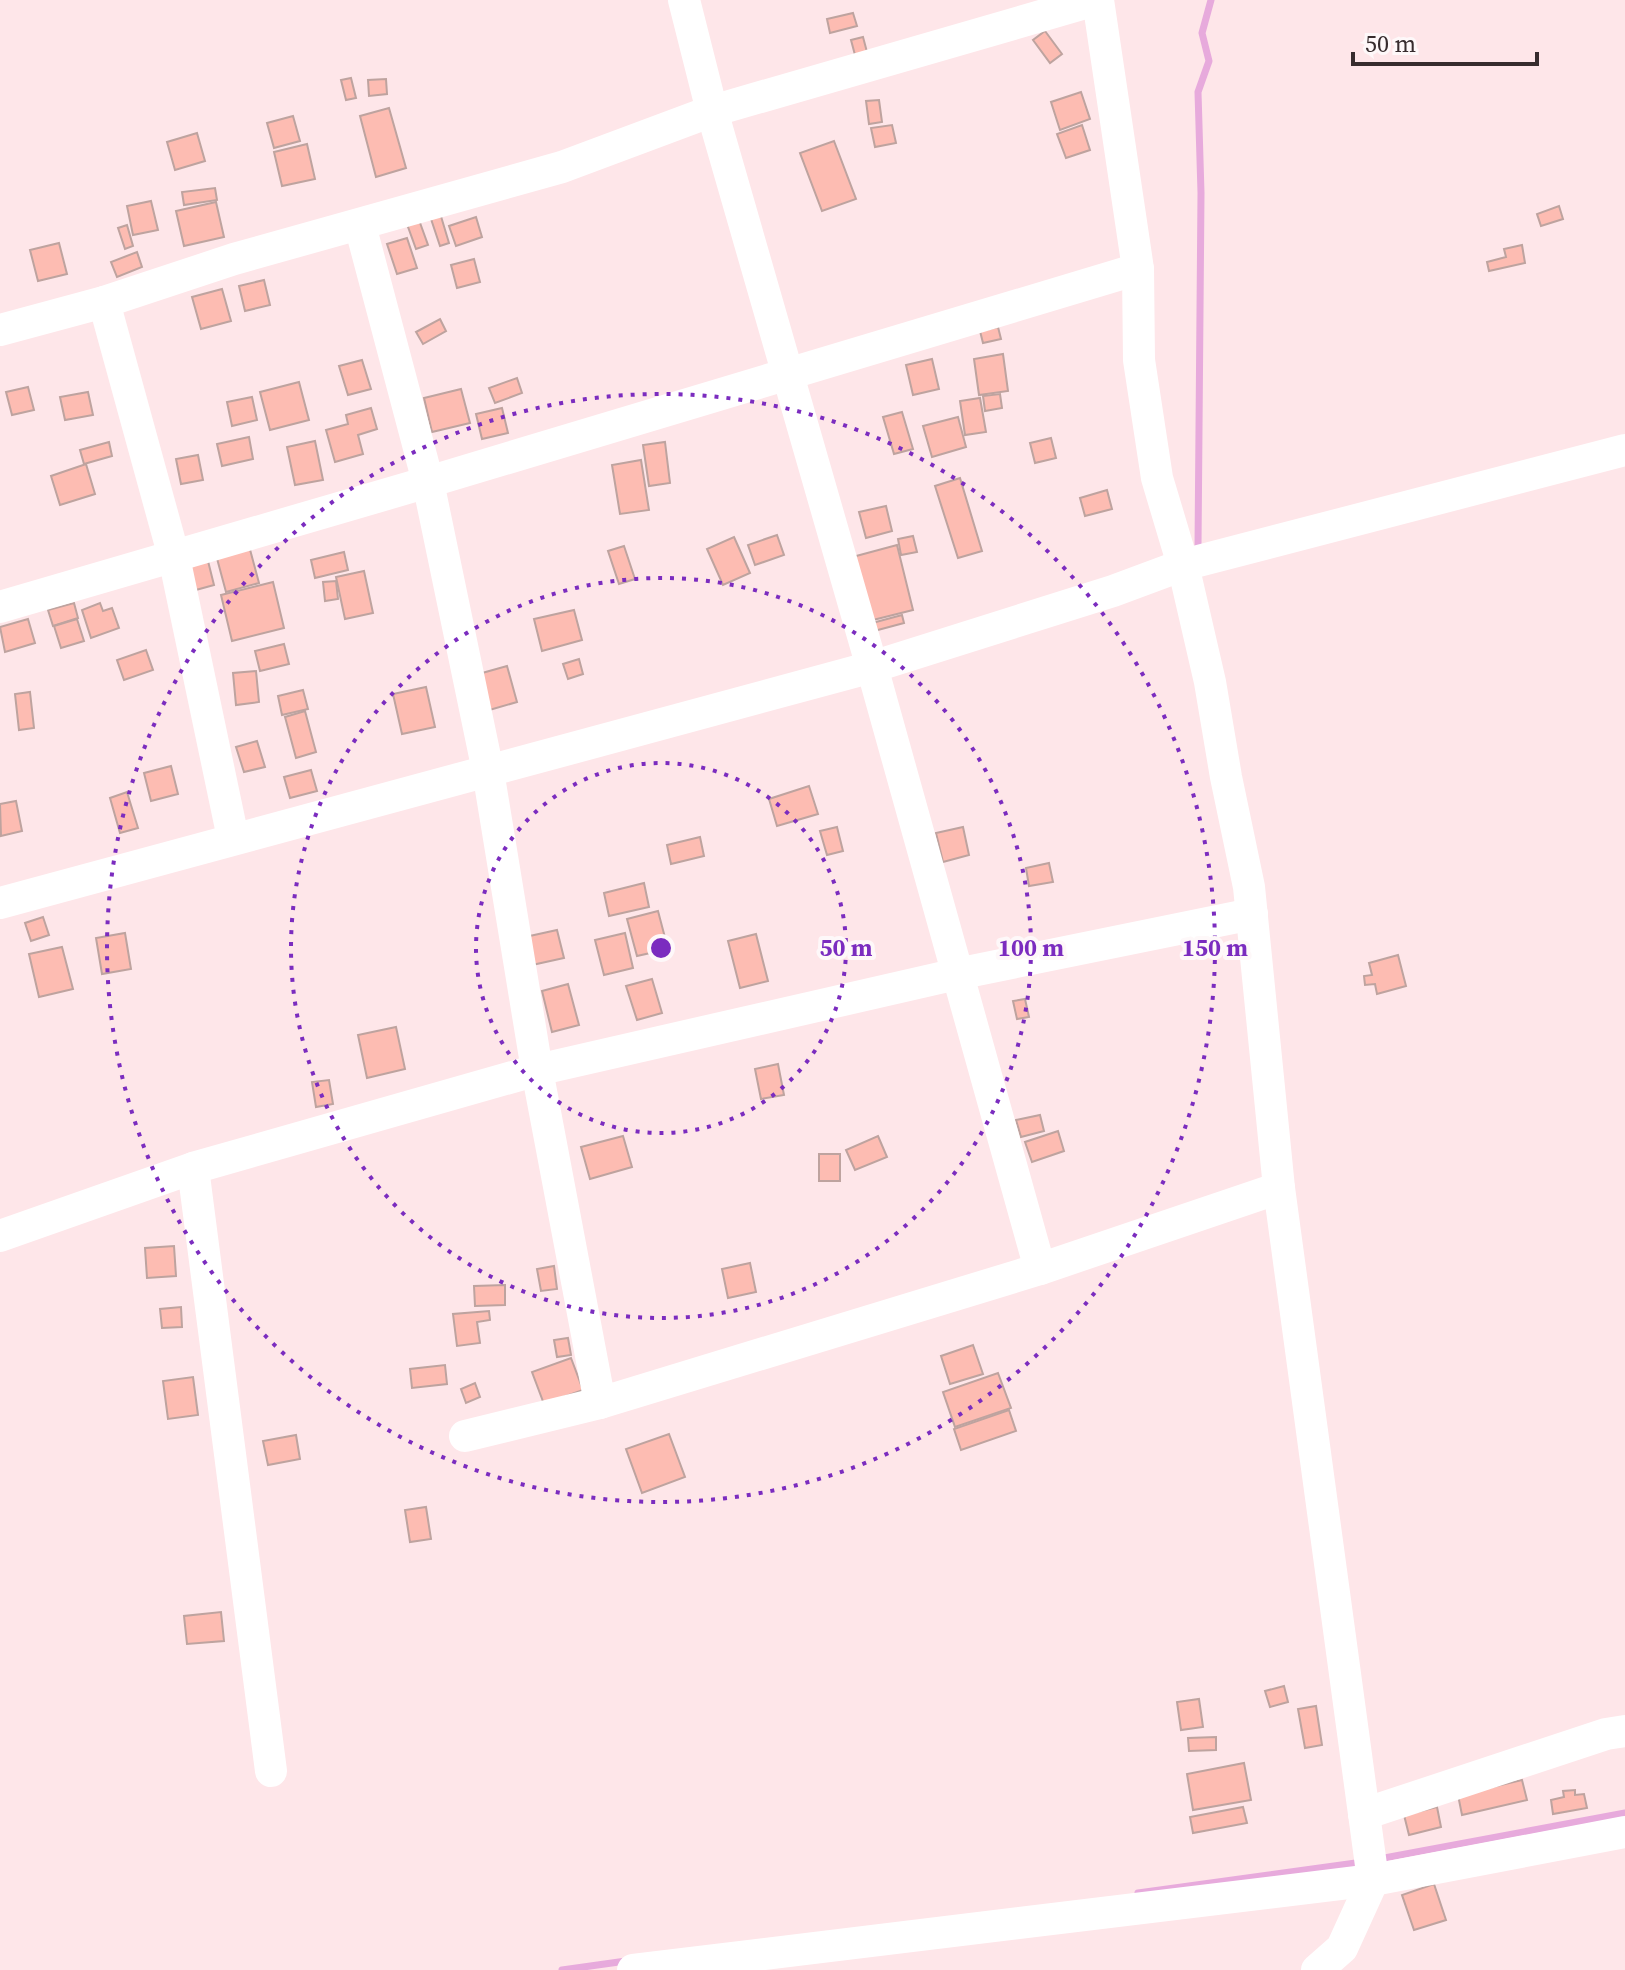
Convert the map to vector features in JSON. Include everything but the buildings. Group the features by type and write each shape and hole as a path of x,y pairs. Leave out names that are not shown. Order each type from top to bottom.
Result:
{"street":[{"path":"684,0 712,111 872,667 1040,1269"},
{"path":"0,330 104,302 234,259 562,167 712,111 1097,0 1138,269 1141,375 1157,478 1183,565 1210,682 1249,887 1279,1188 1372,1878 1342,1948 1317,1970"},
{"path":"360,225 428,482 488,771 537,1070 600,1403"},
{"path":"0,607 1138,269"},
{"path":"104,302 174,557 233,838"},
{"path":"0,903 872,667 1113,591 1183,565 1625,450"},
{"path":"0,1236 193,1168 537,1070 957,974 1252,914"},
{"path":"193,1168 271,1771"},
{"path":"465,1436 600,1403 1040,1269 1279,1188"},
{"path":"1366,1829 1606,1734 1625,1731"},
{"path":"633,1970 1372,1878 1625,1832"}],"waterway":[{"path":"1198,547 1201,193 1198,92 1209,61 1202,33 1211,0"},
{"path":"1379,1859 1625,1813"},
{"path":"1138,1893 1363,1862"},
{"path":"562,1970 626,1961"}]}
